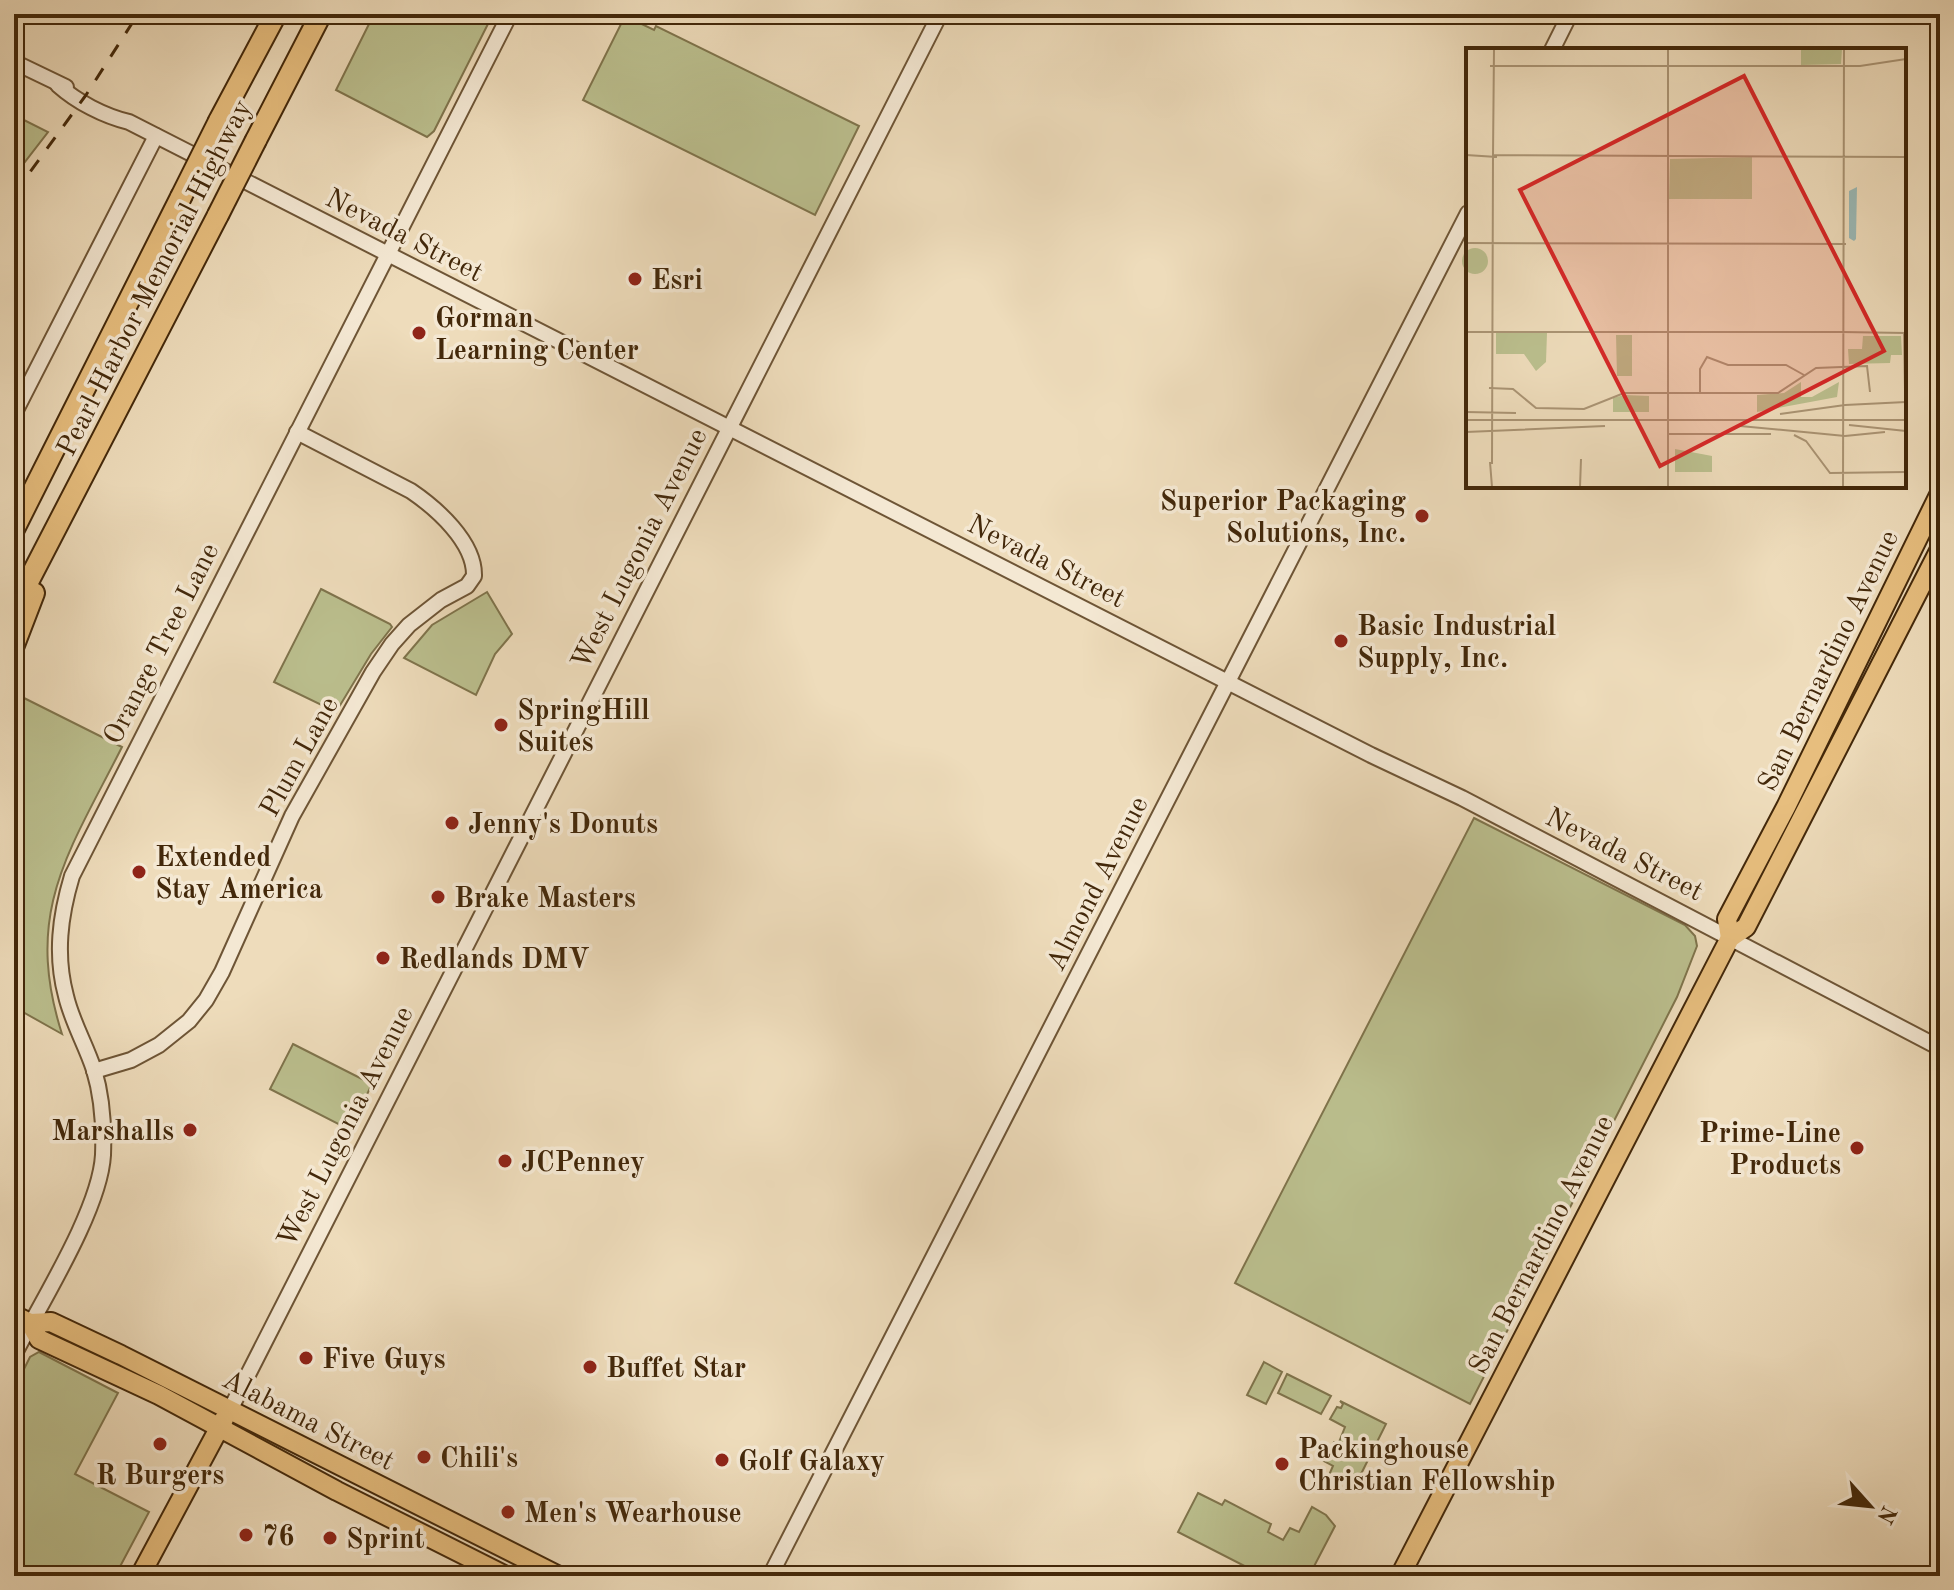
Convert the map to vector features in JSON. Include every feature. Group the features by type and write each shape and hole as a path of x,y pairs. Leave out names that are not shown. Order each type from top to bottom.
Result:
{"highway":[{"name":"Pearl Harbor Memorial Highway","path":"16,525 276,14"},
{"name":"Pearl Harbor Memorial Highway","path":"14,609 321,14"},
{"path":"14,645 73,492"}],"main road":[{"name":"San Bernardino Avenue","path":"1730,938 1727,919 1786,807 1940,493"},
{"name":"San Bernardino Avenue","path":"1400,1576 1730,938 1746,927 1940,549"},
{"name":"Alabama Street","path":"22,1319 51,1322 559,1576"},
{"name":"Alabama Street","path":"22,1319 39,1339 140,1385 337,1491 506,1576"},
{"name":"West Lugonia Avenue","path":"140,1576 230,1410"}],"street":[{"name":"Orange Tree Lane","path":"14,1355 22,1319 83,1222 103,1158 103,1130 94,1071 73,1020 60,967 61,921 72,876 510,14"},
{"name":"West Lugonia Avenue","path":"230,1410 940,14"},
{"path":"1553,48 1570,14"},
{"name":"Nevada Street","path":"14,62 58,85 73,89 156,136 1462,798 1940,1048"},
{"path":"14,414 156,136"},
{"name":"Almond Avenue","path":"770,1576 1466,217"},
{"name":"Plum Lane","path":"94,1071 131,1060 160,1045 189,1021 206,1000 222,972 292,816 373,672 409,625 441,600 467,586 474,576 472,561 454,529 428,503 411,491 297,432"}],"green space":[{"path":"374,14 493,14 434,131 427,137 336,90"},
{"path":"625,16 654,30 656,26 859,126 815,215 583,100"},
{"path":"14,115 48,132 14,176"},
{"path":"321,589 392,627 371,654 336,712 274,682"},
{"path":"487,592 512,634 495,654 476,695 404,658 432,625"},
{"path":"24,698 122,747 69,852 50,917 47,952 51,991 62,1034 14,1007 14,720"},
{"path":"1474,818 1685,925 1695,936 1697,946 1677,997 1470,1404 1235,1283"},
{"path":"293,1044 372,1084 350,1130 270,1089"},
{"path":"39,1352 118,1393 75,1474 149,1512 115,1576 14,1576 14,1389 30,1357"},
{"path":"1264,1362 1282,1372 1266,1404 1247,1395"},
{"path":"1287,1374 1331,1396 1321,1414 1278,1393"},
{"path":"1340,1401 1386,1424 1357,1482 1344,1483 1329,1475 1333,1466 1324,1461 1334,1442 1339,1442 1345,1427 1330,1419 1337,1407 1341,1408 1343,1404"},
{"path":"1198,1493 1222,1505 1225,1500 1271,1524 1268,1532 1283,1540 1290,1528 1299,1532 1312,1507 1326,1515 1335,1526 1309,1576 1264,1576 1178,1532"}],"railway":[{"path":"14,194 86,95 138,14"}],"place":[{"name":"Esri","path":"635,279"},
{"name":"Gorman Learning Center","path":"419,333"},
{"name":"Superior Packaging Solutions, Inc.","path":"1422,516"},
{"name":"Basic Industrial Supply, Inc.","path":"1341,641"},
{"name":"SpringHill Suites","path":"501,725"},
{"name":"Jenny's Donuts","path":"452,823"},
{"name":"Extended Stay America","path":"139,872"},
{"name":"Brake Masters","path":"438,897"},
{"name":"Redlands DMV","path":"383,958"},
{"name":"Marshalls","path":"190,1130"},
{"name":"Prime-Line Products","path":"1857,1148"},
{"name":"JCPenney","path":"505,1161"},
{"name":"Five Guys","path":"306,1358"},
{"name":"Buffet Star","path":"590,1367"},
{"name":"R Burgers","path":"160,1444"},
{"name":"Chili's","path":"424,1457"},
{"name":"Golf Galaxy","path":"722,1460"},
{"name":"Packinghouse Christian Fellowship","path":"1282,1464"},
{"name":"Men's Wearhouse","path":"508,1512"},
{"name":"76","path":"246,1535"},
{"name":"Sprint","path":"330,1538"}]}
